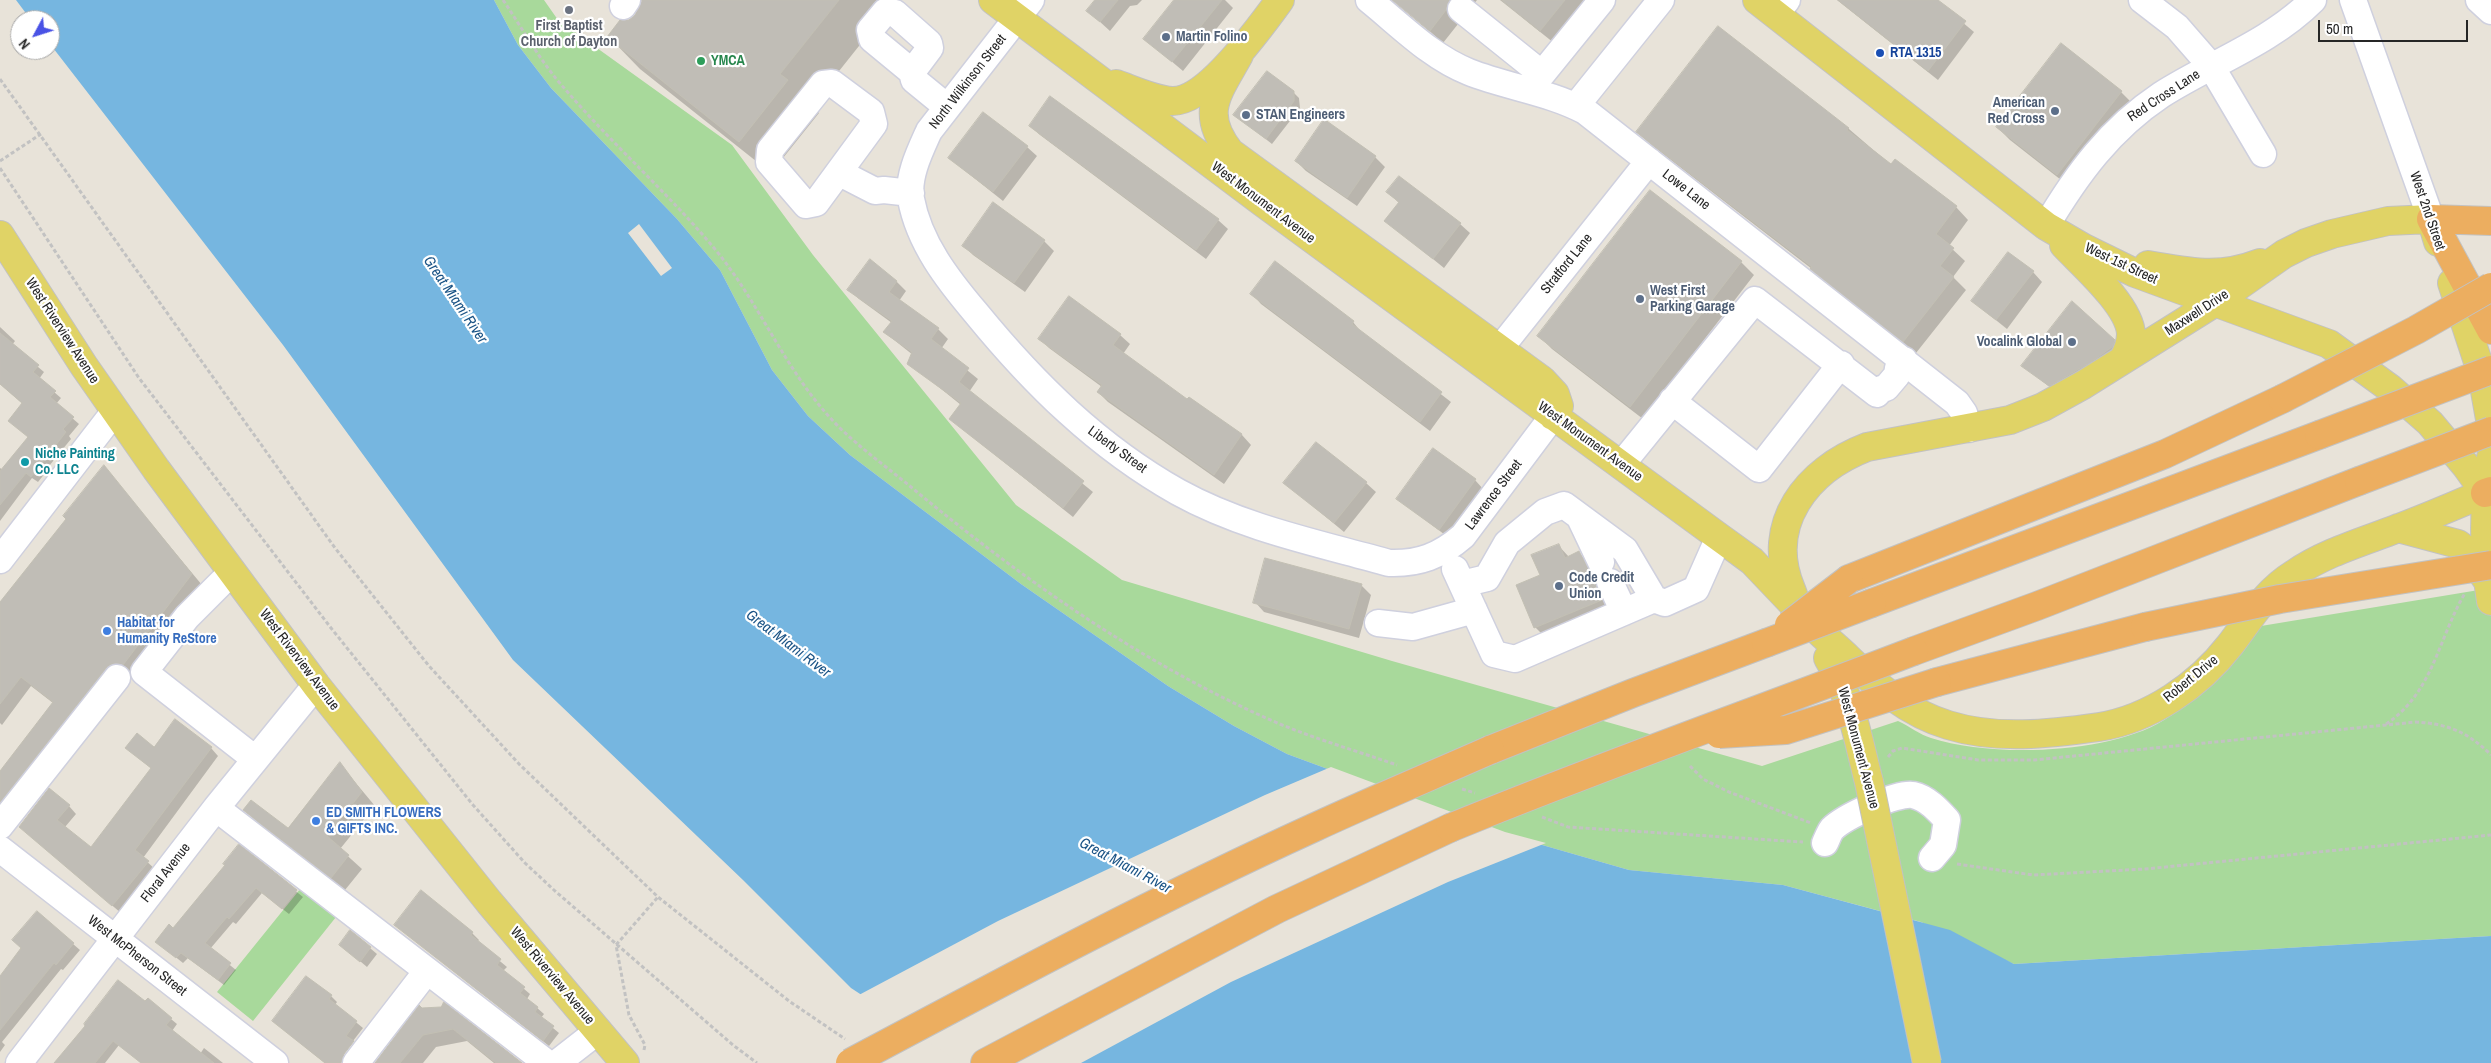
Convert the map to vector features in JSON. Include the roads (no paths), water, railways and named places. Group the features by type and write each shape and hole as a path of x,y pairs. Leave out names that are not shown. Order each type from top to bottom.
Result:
{"highway":[{"path":"2431,219 2491,221"},
{"path":"2431,219 2491,330"},
{"path":"1766,643 1849,579 2165,454 2282,399 2416,330 2491,287"},
{"path":"850,1053 1312,828 1490,750 1633,693 2491,370"},
{"path":"985,1063 1277,908 1442,832 1562,782 2046,602 2491,431"},
{"path":"1688,736 1786,730 1937,682 2145,627 2280,599 2485,584"}],"main road":[{"name":"West Monument Avenue","path":"993,0 1024,9 1096,78 1493,358 1554,416 1752,561 1800,612 1836,671 1851,712 1868,782 1928,1063"},
{"path":"1280,0 1239,55 1216,95 1213,107 1213,123 1219,138 1230,152 1493,358"},
{"name":"West 1st Street","path":"1773,5 2046,226 2084,248 2135,273 2328,344 2391,389 2430,423 2489,495"},
{"path":"1096,78 1173,101 1189,96 1239,55"},
{"name":"Maxwell Drive","path":"1800,612 1782,562 1782,540 1787,522 1800,497 1811,482 1831,464 1867,446 1969,429 2010,420 2043,407 2123,360 2214,303 2284,254 2306,243 2363,226 2388,221 2431,219"},
{"name":"West 2nd Street","path":"2431,219 2482,374 2491,426"},
{"path":"2046,226 2098,282 2128,321 2131,333 2130,347 2123,360"},
{"name":"West Riverview Avenue","path":"0,235 115,411 316,685 489,902 598,1031 635,1058"},
{"path":"2084,248 2141,264 2201,274 2229,272 2284,254"},
{"path":"2485,584 2491,458"},
{"name":"Robert Drive","path":"1800,612 1861,671 1906,708 1946,725 1974,732 2009,734 2102,726 2142,715 2174,696 2202,674 2229,647 2266,596 2294,574 2358,543 2489,495"},
{"path":"2398,528 2458,544 2466,550 2485,584"}],"street":[{"name":"Lowe Lane","path":"1369,0 1437,55 1468,72 1541,84 1576,106 1649,161 1901,364 1957,403 1964,413 1969,429"},
{"path":"1461,9 1541,84 1602,0"},
{"path":"1576,106 1662,0"},
{"path":"2142,0 2177,27 2205,70 2256,159"},
{"name":"Red Cross Lane","path":"2046,226 2078,176 2103,143 2132,116 2161,95 2271,33 2288,22 2313,0"},
{"name":"West 2nd Street","path":"2353,0 2431,219"},
{"path":"2479,0 2491,11"},
{"name":"North Wilkinson Street","path":"911,196 918,156 929,131 1024,9"},
{"path":"912,72 920,71 951,102"},
{"name":"Stratford Lane","path":"1493,358 1649,161"},
{"path":"844,167 876,177 884,190 911,196"},
{"name":"Liberty Street","path":"911,196 917,221 932,255 999,342 1044,390 1096,437 1131,463 1186,496 1268,530 1389,563 1405,564 1423,561"},
{"path":"1621,465 1755,300 1877,394 1881,389 1879,382 1890,370 1901,364"},
{"path":"1672,401 1759,469 1840,364"},
{"path":"0,560 115,411"},
{"name":"Lawrence Street","path":"1423,561 1447,550 1463,536 1554,416"},
{"path":"1462,584 1487,578 1507,543 1545,512 1564,506 1625,550 1654,600 1665,604 1696,588 1719,537"},
{"path":"1581,520 1624,612"},
{"path":"1447,550 1494,654 1515,659 1654,600"},
{"path":"232,572 186,617 144,672 255,759"},
{"path":"1378,623 1413,627 1474,610"},
{"path":"0,826 117,678"},
{"name":"Floral Avenue","path":"19,1063 216,808 316,685"},
{"path":"1829,836 1866,809 1901,795 1915,795 1932,805 1947,820 1943,845 1932,858"},
{"path":"216,808 547,1063"},
{"name":"West McPherson Street","path":"0,849 275,1063"},
{"path":"356,1063 428,971"},
{"path":"557,1063 598,1031"}],"water":[{"name":"Great Miami River","path":"16,0 494,0 518,45 551,88 677,219 720,270 772,370 808,416 850,455 1021,584 1168,686 1234,726 1287,754 1504,834 1629,870 1783,885 1950,930 2014,964 2491,936 2491,1063 965,1063 851,988 743,880 513,660 283,345 60,57 60,10 24,10"}],"place":[{"name":"First Baptist Church of Dayton","path":"569,10"},
{"name":"Martin Folino","path":"1166,37"},
{"name":"RTA 1315","path":"1880,53"},
{"name":"YMCA","path":"701,61"},
{"name":"American Red Cross","path":"2055,111"},
{"name":"STAN Engineers","path":"1246,115"},
{"name":"West First Parking Garage","path":"1640,299"},
{"name":"Vocalink Global","path":"2072,342"},
{"name":"Niche Painting Co. LLC","path":"25,462"},
{"name":"Code Credit Union","path":"1559,586"},
{"name":"Habitat for Humanity ReStore","path":"107,631"},
{"name":"ED SMITH FLOWERS & GIFTS INC.","path":"316,821"}]}
